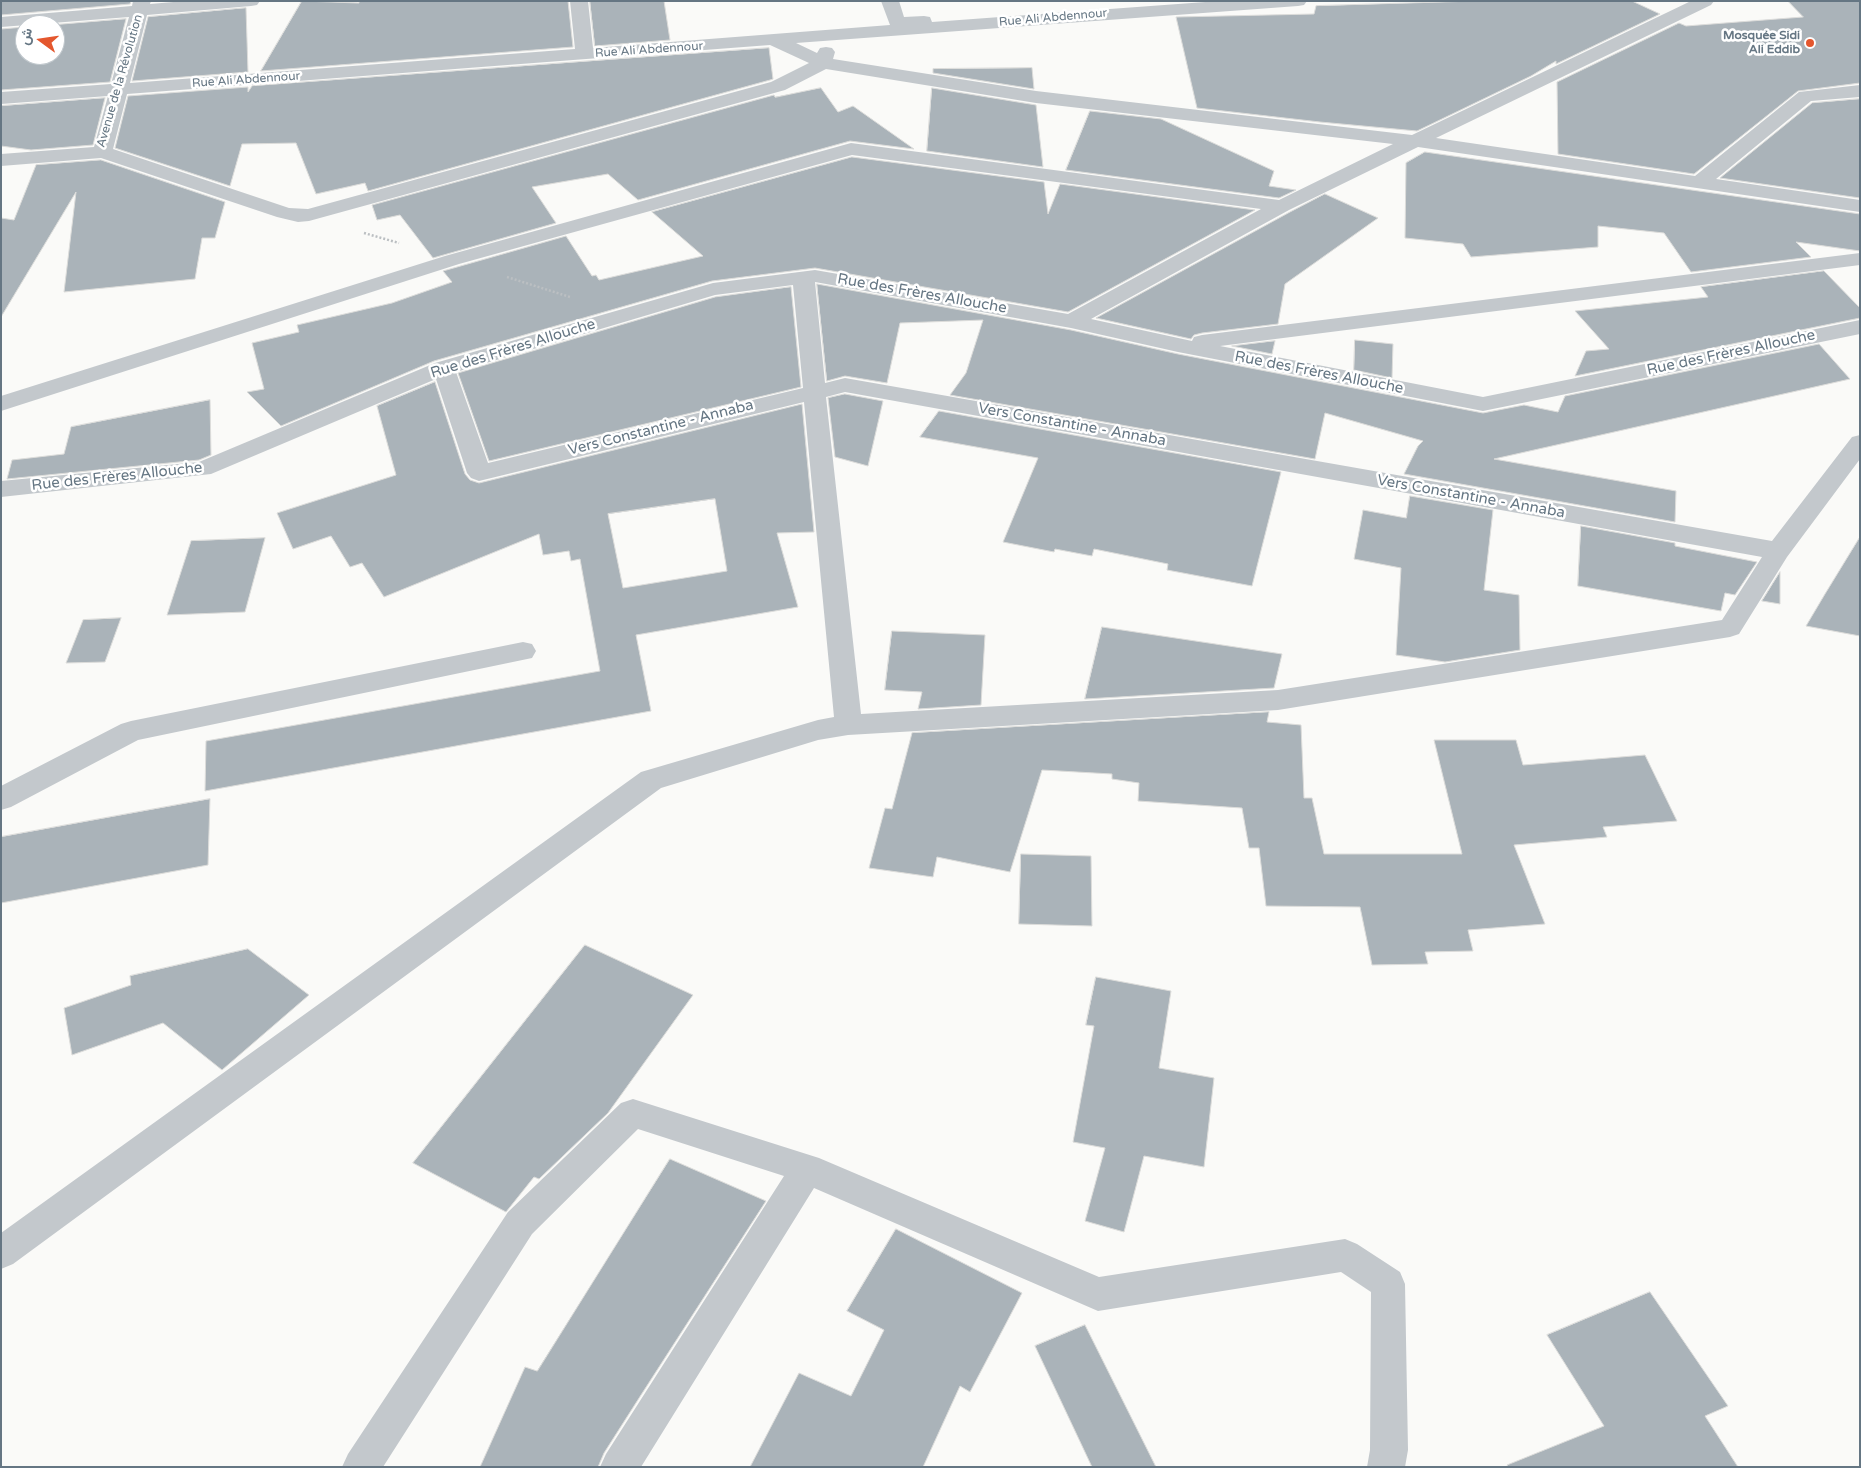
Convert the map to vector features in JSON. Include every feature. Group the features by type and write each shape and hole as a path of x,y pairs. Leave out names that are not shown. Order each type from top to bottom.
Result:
{"street":[{"path":"1,22 141,6 251,1"},
{"path":"579,1 585,54"},
{"path":"890,1 898,22 1091,8 1112,14"},
{"path":"1146,11 1159,3 1193,1"},
{"name":"Rue Ali Abdennour","path":"1,98 1298,1"},
{"path":"1071,320 1282,206 1705,1"},
{"name":"Avenue de la Révolution","path":"1,160 102,152 117,89 141,6"},
{"path":"102,152 284,213 298,216 308,215 778,86 823,63 832,36"},
{"path":"774,40 823,63 1036,97 1415,141 1860,206"},
{"path":"1699,182 1806,96 1860,91"},
{"path":"1,404 452,260 851,149 1282,206"},
{"path":"1178,345 1860,259"},
{"name":"Rue des Frères Allouche","path":"1,489 203,470 443,368 713,289 802,277 815,276 1071,320 1178,345 1483,404 1860,327"},
{"path":"802,277 848,725"},
{"name":"Vers Constantine - Annaba","path":"443,368 479,473 845,385 1778,551"},
{"path":"1,1252 650,780 818,730 848,725 1278,700 1730,628 1778,551 1860,442"},
{"path":"1,799 131,731 523,651"},
{"path":"362,1467 520,1223 633,1113 806,1169 1098,1294 1345,1255 1388,1284 1389,1450 1386,1467"},
{"path":"620,1467 806,1169"}],"building":[{"path":"1,1 131,1 130,4 1,15"},
{"path":"302,1 359,3 359,1 568,1 573,47 261,71"},
{"path":"590,1 664,1 670,40 595,46"},
{"path":"1477,1 1632,1 1660,14 1556,64 1556,61 1531,76 1417,131 1197,108 1176,17 1314,14 1316,6"},
{"path":"1788,1 1860,1 1860,83 1798,91 1694,174 1558,154 1557,82 1679,23 1686,26 1803,17"},
{"path":"246,8 248,72 132,81 148,17"},
{"path":"126,19 110,82 1,90 1,29 15,28 15,65 65,65 65,24"},
{"path":"769,48 773,79 368,191 365,183 316,194 296,143 242,144 230,186 115,148 128,96 248,87 248,92 252,86"},
{"path":"1032,68 1034,89 933,73 933,69"},
{"path":"821,88 838,112 853,106 914,149 850,141 638,200 608,174 532,187 556,223 433,258 400,215 377,220 372,205 774,95 775,97"},
{"path":"932,88 1036,105 1043,167 927,151"},
{"path":"105,98 93,145 31,150 1,146 1,106"},
{"path":"1860,99 1860,198 1720,178 1812,103"},
{"path":"1090,111 1161,119 1274,171 1269,186 1296,190 1279,198 1066,170"},
{"path":"1425,152 1860,214 1860,251 1796,242 1811,257 1691,272 1664,233 1598,226 1598,247 1471,257 1463,244 1405,238 1406,163"},
{"path":"852,157 1044,182 1048,214 1060,184 1255,210 1068,312 815,268 712,281 434,361 281,426 247,392 264,389 252,343 299,332 297,325 392,303 452,282 443,271 566,236 592,276 596,275 599,280 703,256 652,212"},
{"path":"101,160 225,202 215,238 202,238 195,279 64,292 76,192 1,317 1,218 14,220 36,165"},
{"path":"1325,194 1378,218 1285,284 1278,324 1202,333 1194,335 1191,339 1096,318 1290,212"},
{"path":"1824,271 1860,308 1860,318 1575,376 1586,351 1609,349 1575,311 1708,297 1701,287"},
{"path":"817,284 1071,330 1178,354 1483,413 1524,405 1558,412 1565,396 1819,344 1850,379 1494,459 1676,491 1675,522 1404,474 1418,446 1423,441 1325,413 1315,459 950,395 966,373 983,320 900,323 887,383 845,376 827,381"},
{"path":"791,287 801,387 489,461 458,373 715,297"},
{"path":"1355,340 1393,344 1392,378 1354,370"},
{"path":"1275,341 1272,354 1232,346"},
{"path":"435,382 465,474 470,480 479,483 802,404 814,532 777,533 798,607 636,635 651,711 205,791 206,741 600,671 580,559 571,561 569,551 543,555 539,534 384,597 362,563 350,567 331,536 293,549 277,513 396,475 377,406","holes":["715,499 727,571 623,588 608,514"]},
{"path":"845,394 883,401 868,466 835,457 828,398"},
{"path":"210,400 211,455 199,460 7,479 12,460 64,454 71,427"},
{"path":"939,411 1281,472 1252,586 1167,570 1168,564 1094,549 1092,556 1055,549 1054,552 1003,542 1038,458 920,437"},
{"path":"1410,496 1493,510 1484,590 1519,595 1520,650 1445,662 1396,655 1401,568 1354,559 1363,510 1406,518"},
{"path":"1581,526 1675,543 1675,546 1757,562 1735,595 1725,593 1721,611 1578,586"},
{"path":"1860,537 1860,636 1806,626 1825,594"},
{"path":"265,538 245,612 167,615 191,541"},
{"path":"1780,572 1780,604 1762,601"},
{"path":"121,618 105,662 66,663 83,620"},
{"path":"1102,627 1282,654 1274,688 1085,699"},
{"path":"892,631 985,635 981,705 918,709 922,692 885,690"},
{"path":"1269,712 1267,722 1301,725 1304,798 1312,798 1324,854 1462,854 1434,740 1516,740 1523,765 1645,755 1677,821 1603,827 1607,837 1514,845 1545,924 1468,930 1473,951 1425,952 1428,964 1372,965 1360,907 1266,906 1259,848 1249,848 1242,808 1138,801 1139,783 1112,779 1112,774 1042,770 1010,872 937,857 933,877 869,868 885,808 892,809 912,733"},
{"path":"210,799 208,865 1,903 1,837"},
{"path":"1021,854 1091,856 1092,926 1019,924"},
{"path":"585,945 693,995 608,1113 539,1179 534,1177 506,1212 413,1163"},
{"path":"248,949 309,995 222,1070 163,1023 72,1055 64,1008 131,985 130,976"},
{"path":"1096,977 1171,991 1159,1068 1214,1078 1204,1167 1144,1156 1124,1232 1085,1221 1105,1148 1073,1142 1094,1026 1086,1025"},
{"path":"670,1159 766,1201 604,1453 598,1467 480,1467 525,1367 537,1371"},
{"path":"896,1229 1022,1293 970,1392 960,1386 923,1467 750,1467 799,1373 851,1396 884,1330 847,1311"},
{"path":"1650,1292 1728,1406 1705,1416 1738,1467 1508,1467 1507,1465 1604,1426 1547,1335"},
{"path":"1085,1325 1156,1467 1092,1467 1035,1346"}],"place":[{"name":"Mosquée Sidi Ali Eddib","path":"1810,43"}]}
